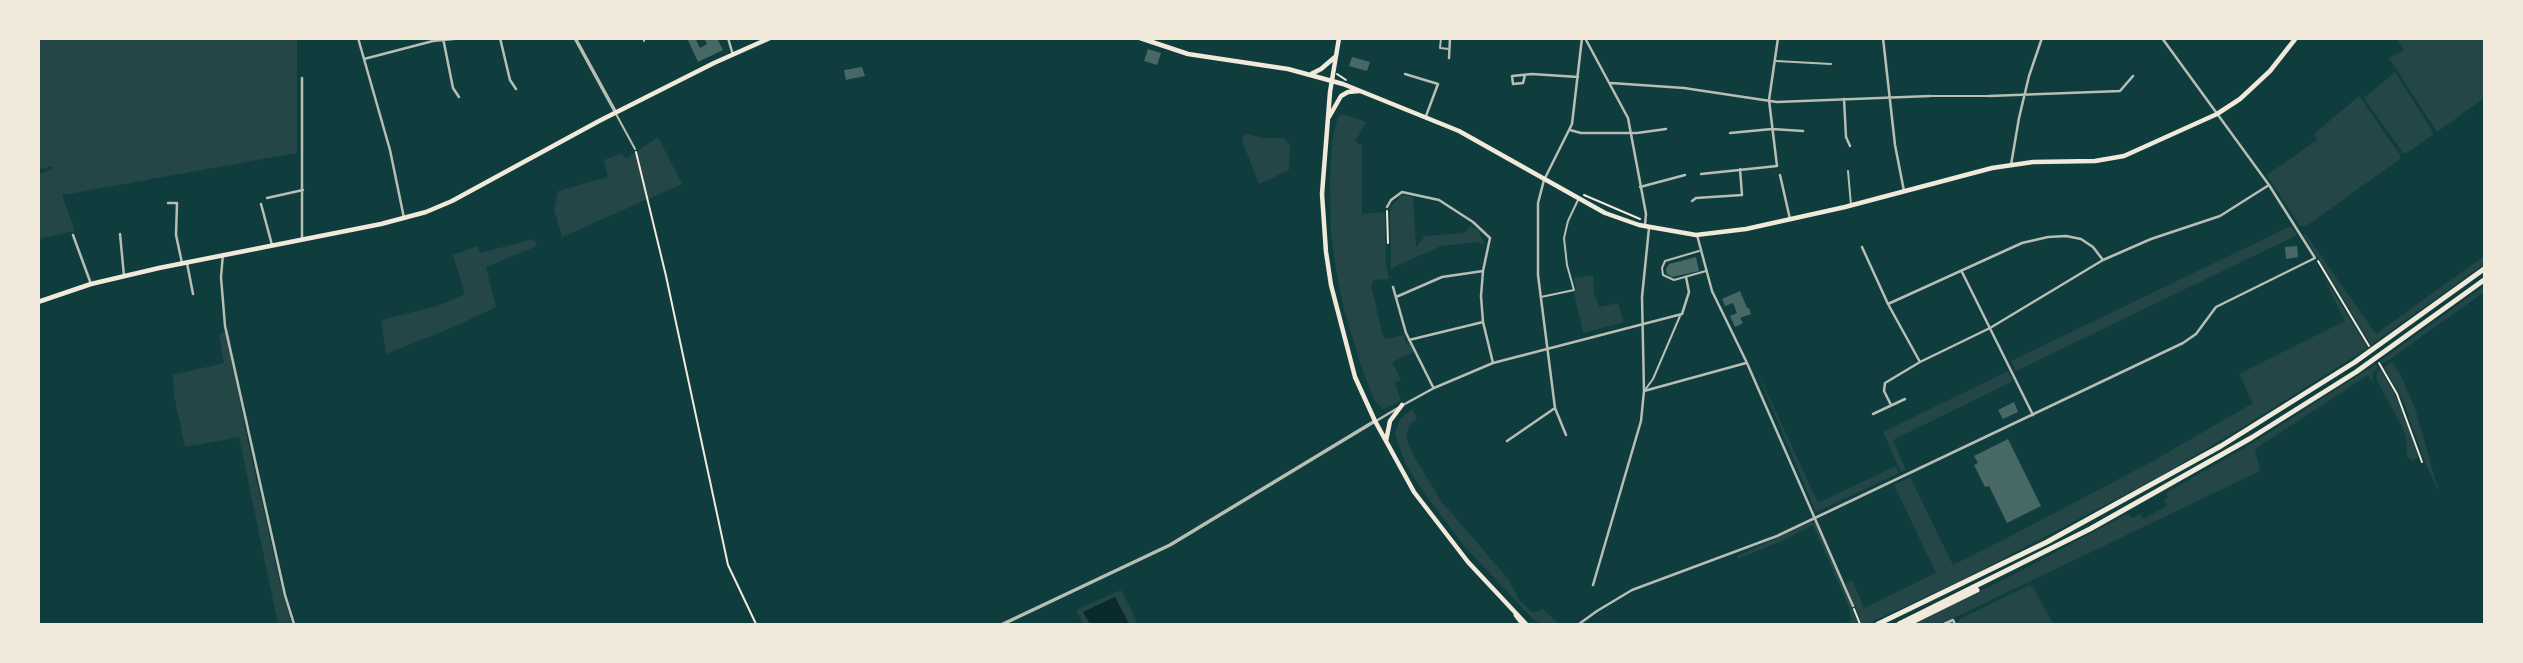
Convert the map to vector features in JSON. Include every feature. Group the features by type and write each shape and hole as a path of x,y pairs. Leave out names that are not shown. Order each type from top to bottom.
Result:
{"highway":[{"path":"1878,625 2047,542 2221,446 2355,362 2484,269"},
{"path":"1899,625 2142,500 2251,438 2356,372 2484,280"},
{"path":"1908,625 1970,595 1987,582"},
{"path":"1516,615 1525,625"}],"main road":[{"path":"38,302 91,284 184,262 404,219 452,201 616,113 769,38"},
{"path":"1140,38 1188,54 1266,65 1332,80 1426,116 1464,134 1605,213 1647,227 1696,235 1746,229 1851,206 2011,165 2095,161 2124,156 2217,114 2240,99 2260,81 2296,38"},
{"path":"1339,38 1327,120 1322,194 1328,263 1339,320 1356,377 1385,442 1427,512 1516,615"},
{"path":"1311,74 1335,57"},
{"path":"1327,120 1341,96 1360,91"},
{"path":"1385,442 1390,421 1402,405"}],"street":[{"path":"358,38 390,150 404,219"},
{"path":"364,59 384,52 463,38"},
{"path":"500,38 510,80 516,89"},
{"path":"575,38 616,113"},
{"path":"727,38 733,55"},
{"path":"1449,58 1450,38"},
{"path":"1566,435 1555,408 1538,275 1538,203 1544,180 1570,130 1583,38"},
{"path":"1583,38 1627,114 1647,227 1642,297 1644,391 1641,421 1593,585"},
{"path":"1701,174 1777,166 1769,100 1778,38"},
{"path":"1883,38 1888,96 1904,192"},
{"path":"2011,165 2018,118 2042,38"},
{"path":"1579,625 1632,590 1733,553 1816,518 2183,343 2196,334 2216,307 2315,257 2269,185 2162,38"},
{"path":"443,40 453,88 459,97"},
{"path":"1405,74 1437,84 1426,116"},
{"path":"1524,75 1578,77"},
{"path":"1989,96 2120,91 2133,76"},
{"path":"302,78 302,239"},
{"path":"1611,83 1673,87 1777,102 1930,96"},
{"path":"1844,99 1846,137 1850,146"},
{"path":"1570,130 1581,133 1666,129"},
{"path":"1730,133 1804,131"},
{"path":"1692,201 1696,198 1742,195 1740,169"},
{"path":"1640,187 1685,175"},
{"path":"1780,175 1790,219"},
{"path":"1891,405 1884,391 1885,383 1920,362 1990,328 2103,260 2151,239 2220,216 2269,185"},
{"path":"267,198 303,190"},
{"path":"1387,207 1391,200 1402,192 1439,200 1473,222 1490,238 1481,296 1483,323 1493,363"},
{"path":"168,203 177,203 176,235 193,294"},
{"path":"261,204 272,245"},
{"path":"120,234 124,276"},
{"path":"73,235 91,284"},
{"path":"1696,235 1712,291 1816,518 1853,606"},
{"path":"1888,304 2022,243 2048,237 2081,239 2093,247 2103,260"},
{"path":"1862,247 1888,304 1920,362"},
{"path":"223,254 221,276 225,326 294,625"},
{"path":"1396,297 1442,277 1483,271"},
{"path":"1962,272 2033,415"},
{"path":"1003,625 1180,540 1434,388 1493,363 1682,314 1689,292 1686,277"},
{"path":"1393,286 1409,340 1434,388"},
{"path":"1409,340 1483,323"},
{"path":"1644,391 1746,363"},
{"path":"1873,414 1905,399"},
{"path":"1507,441 1555,408"},
{"path":"1944,625 1954,622"}],"lane":[{"path":"1441,38 1440,48 1449,49"},
{"path":"1775,61 1831,64"},
{"path":"1930,96 1989,96"},
{"path":"616,113 635,149"},
{"path":"1848,171 1851,206"},
{"path":"1541,297 1574,290 1567,265 1564,238 1578,199"},
{"path":"1700,251 1667,259 1662,268 1663,275 1674,280 1706,271"},
{"path":"1644,391 1653,379 1677,319 1682,314"}],"path":[{"path":"635,149 666,276 728,565 756,625"},
{"path":"1387,207 1388,243"},
{"path":"2315,257 2360,331"},
{"path":"2383,369 2405,411 2422,462"},
{"path":"1855,611 1860,625"}],"shaded area":[{"path":"39,38 297,39 297,153 62,195 75,231 39,239 39,174 51,170 53,166 39,169"},
{"path":"2397,39 2484,39 2484,98 2437,132 2389,58 2404,50"},
{"path":"2395,72 2434,134 2407,153 2403,153 2364,98"},
{"path":"2359,96 2400,155 2400,159 2305,227 2300,226 2267,175 2317,140 2314,134"},
{"path":"1342,114 1366,122 1355,142 1362,145 1362,214 1385,212 1386,264 1389,279 1374,280 1371,285 1383,337 1386,339 1404,335 1406,343 1411,344 1414,352 1392,362 1401,380 1395,382 1401,401 1383,409 1374,400 1362,369 1337,277 1331,233 1330,183 1332,140 1338,117"},
{"path":"1245,133 1263,138 1284,138 1290,145 1289,170 1259,184 1242,141"},
{"path":"658,137 682,184 562,237 554,209 558,191 608,177 604,160 622,153 626,159"},
{"path":"1402,195 1413,197 1416,247 1425,236 1465,233 1470,225 1478,230 1484,244 1477,242 1441,246 1394,267 1391,271 1390,208"},
{"path":"2291,226 2297,235 2016,371 2011,361"},
{"path":"2305,233 2376,334 2484,256 2484,264 2371,345"},
{"path":"534,239 537,246 486,267 496,307 386,354 381,320 437,306 465,294 453,255 478,246 480,253"},
{"path":"2321,272 2368,348 2157,478 1964,579 1862,624 1846,586 1847,582 1852,580 1864,608 1936,573 1894,485 1910,477 1953,565 2153,461 2253,403 2239,374 2345,321"},
{"path":"1593,275 1594,293 1599,307 1618,303 1624,322 1583,333 1574,293 1574,278"},
{"path":"2484,286 2484,292 2383,364 2380,361"},
{"path":"228,328 245,429 292,624 278,624 239,437 185,447 174,395 173,375 224,363 219,336"},
{"path":"1751,358 1818,503 1896,466 1899,473 1816,512"},
{"path":"2392,362 2416,411 2439,493 2403,400 2384,367"},
{"path":"2376,364 2378,367 2372,374 2373,382 2368,375 2255,449 2260,471 1941,624 1911,624 2007,578 2127,514 2133,518 2140,514 2143,519 2167,506 2164,501 2168,497 2166,493 2251,444"},
{"path":"2380,369 2408,425 2418,457 2413,461 2407,457 2406,437 2402,426 2376,379"},
{"path":"2008,371 2013,381 1893,440 1906,470 1901,472 1883,432"},
{"path":"1412,409 1417,419 1409,425 1406,436 1412,453 1441,501 1509,580 1519,600 1533,613 1543,609 1559,624 1541,624 1533,619 1465,547 1424,493 1405,463 1395,434 1400,419"},
{"path":"1812,522 1817,524 1859,624 1845,624 1851,620 1849,607 1813,525 1738,559 1737,556"},
{"path":"2029,585 2033,587 2053,624 1958,624 1958,620"},
{"path":"1121,590 1138,624 1129,624 1115,597 1083,612 1090,624 1083,624 1076,610"},
{"path":"1115,597 1129,624 1090,624 1083,612"}],"building":[{"path":"687,38 695,38 700,48 707,44 704,38 717,38 723,50 698,62"},
{"path":"1148,49 1161,53 1157,65 1144,61"},
{"path":"1352,57 1370,62 1367,71 1349,66"},
{"path":"862,67 865,76 846,80 844,70"},
{"path":"2297,246 2298,257 2286,259 2285,247"},
{"path":"1696,257 1699,271 1672,277 1667,274 1669,264"},
{"path":"1740,291 1751,314 1740,318 1743,323 1735,327 1730,316 1737,313 1733,303 1725,306 1722,299"},
{"path":"2014,402 2018,412 2003,419 1998,410"},
{"path":"2008,439 2041,506 2007,523 1989,486 1985,487 1974,465 1978,463 1974,456"}]}
